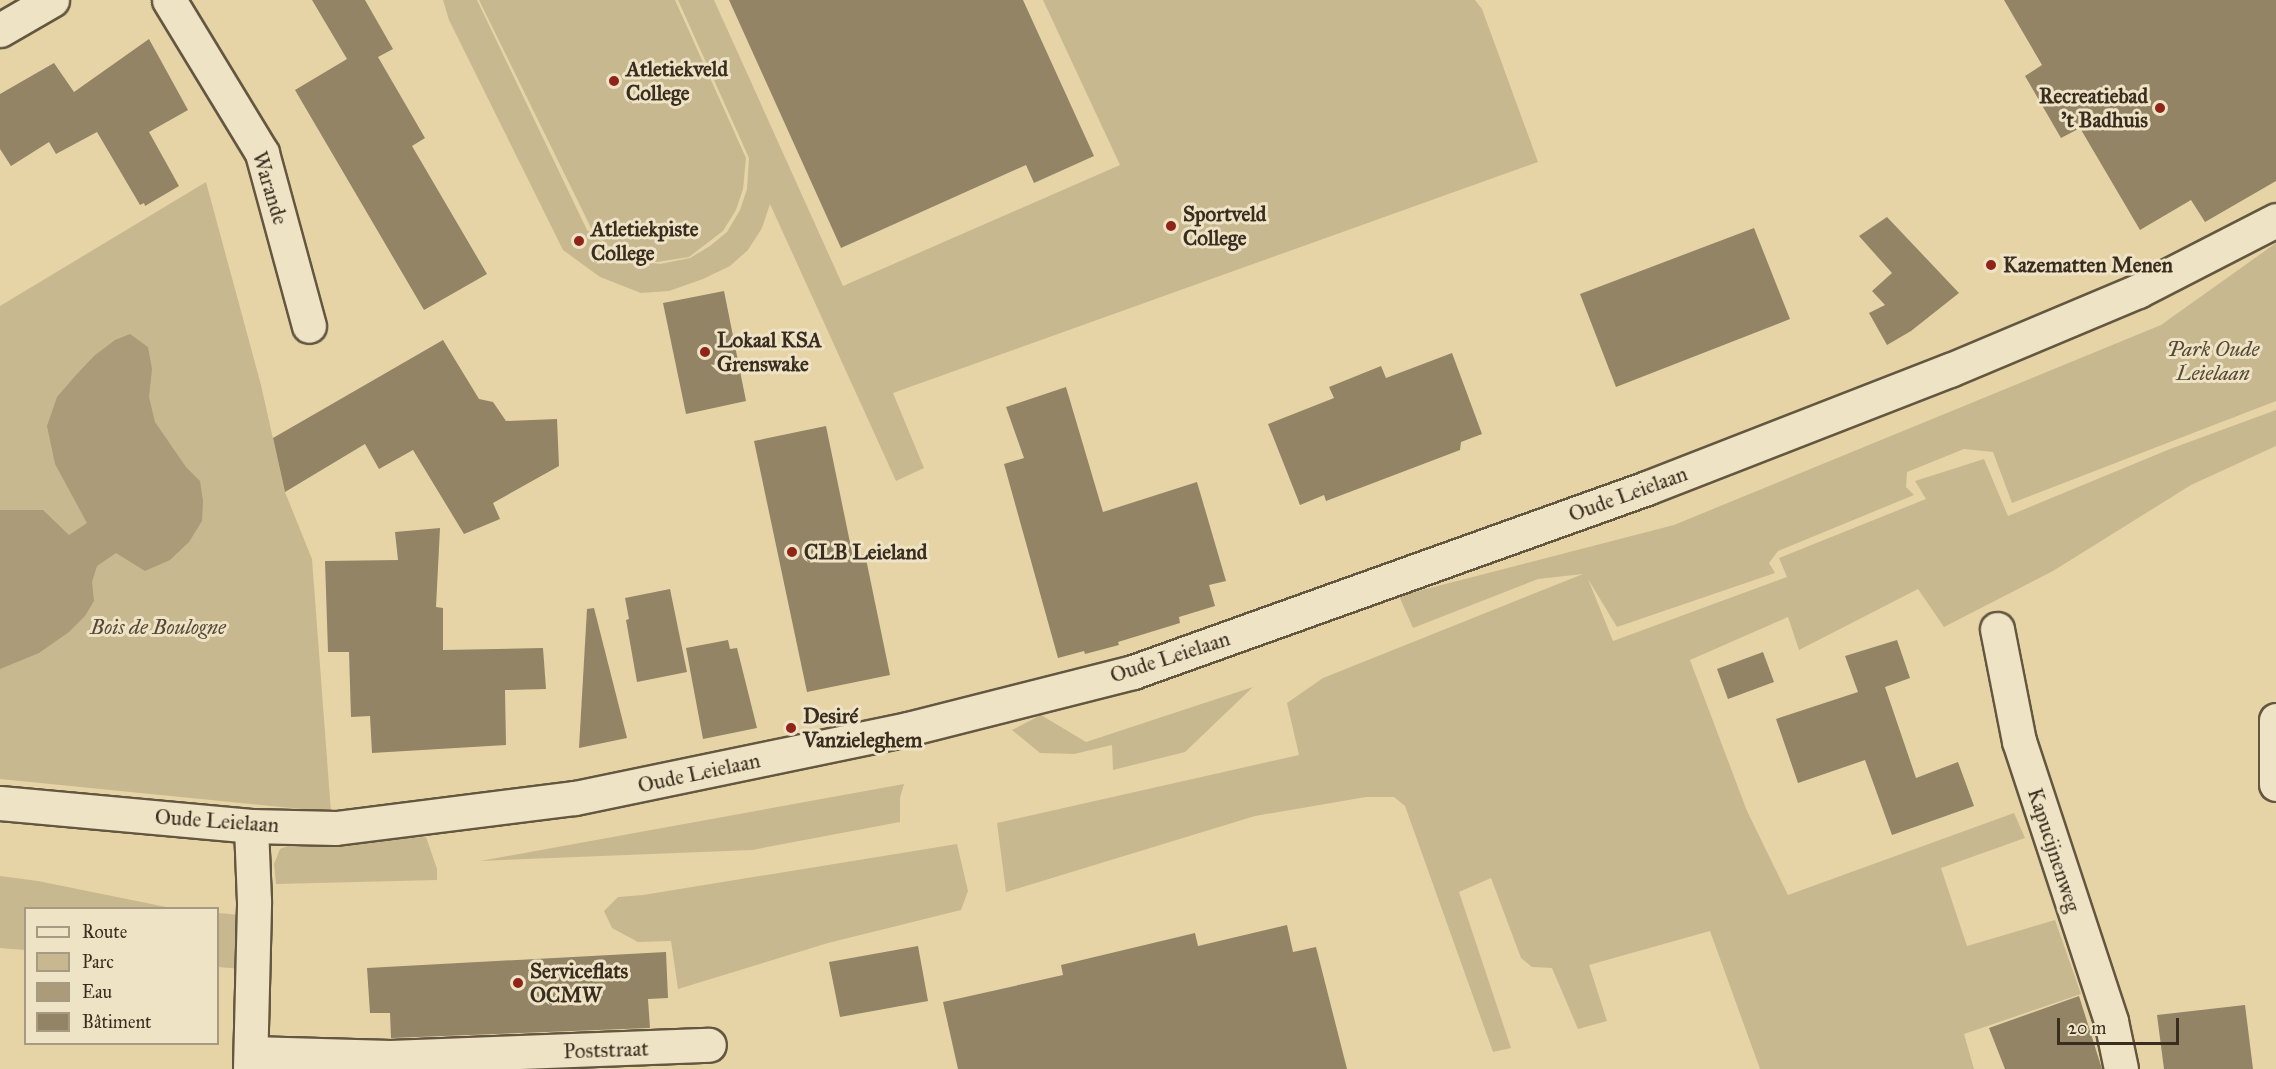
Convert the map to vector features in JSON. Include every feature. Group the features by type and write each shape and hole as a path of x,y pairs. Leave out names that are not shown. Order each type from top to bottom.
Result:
{"street":[{"path":"0,30 52,0"},
{"name":"Warande","path":"169,0 262,153 309,326"},
{"name":"Oude Leielaan","path":"0,803 251,826 336,828 575,798 908,729 1133,672 1647,488 1950,370 2138,291 2276,220"},
{"name":"Kapucijnenweg","path":"1997,629 2019,741 2111,1021 2121,1069"},
{"path":"2276,720 2276,784"},
{"name":"Poststraat","path":"251,826 255,901 251,1061 709,1045"}],"green space":[{"name":"Sportveld College","path":"443,0 477,0 587,230 612,250 637,261 660,264 690,258 710,246 727,232 740,210 747,189 749,158 678,0 714,0 843,286 1120,165 1043,0 1475,0 1482,9 1538,162 893,393 924,468 896,481 770,204 762,228 748,250 730,266 703,279 669,291 641,293 600,277 563,250 449,20"},
{"name":"Atletiekveld College","path":"479,0 675,0 746,158 743,189 736,210 723,231 689,257 657,262 634,258 611,248 594,234"},
{"name":"Bois de Boulogne","path":"206,182 261,385 285,492 312,559 331,812 0,779 0,306"},
{"name":"Park Oude Leielaan","path":"2276,243 2276,401 2012,503 1993,452 1964,449 1907,472 1906,487 1914,495 1778,551 1769,563 1775,573 1617,627 1588,579 1613,641 1787,577 1779,558 1926,499 1915,481 1984,459 2008,516 2170,449 2276,410 2276,446 2191,485 2053,571 1944,627 1918,589 1799,650 1788,617 1690,660 1747,811 1788,895 2014,813 2025,838 1941,868 1967,946 2055,920 2081,994 1964,1034 1974,1069 1760,1069 1710,931 1589,965 1607,1021 1578,1029 1552,968 1532,967 1521,958 1491,878 1459,892 1511,1048 1493,1052 1405,806 1394,797 1366,797 1255,816 1006,892 997,823 1299,755 1287,703 1323,678 1583,574 1538,579 1413,628 1399,596 1674,525 2161,325"},
{"path":"1253,687 1185,752 1113,770 1112,745 1074,754 1040,753 1012,730 1041,715 1086,742"},
{"path":"904,784 900,798 900,822 752,850 480,861"},
{"path":"426,837 437,869 437,880 276,884 274,864 280,849 298,842"},
{"path":"957,844 968,891 961,910 828,943 678,989 671,941 638,942 612,928 604,911 618,897 643,895"},
{"path":"0,876 38,881 166,907 24,907 24,950 0,948"},
{"path":"219,913 241,915 242,969 219,967"}],"water":[{"path":"130,334 148,347 152,369 149,397 155,422 186,467 200,481 203,501 202,521 189,542 170,560 145,571 116,553 97,566 92,582 94,601 85,616 69,632 39,653 0,669 0,510 43,510 69,535 87,523 55,464 47,426 57,397 76,375 94,356 115,340"}],"building":[{"path":"312,0 365,0 393,49 378,57 425,138 412,146 487,274 424,310 295,90 347,59"},
{"path":"729,0 1023,0 1094,156 1034,183 1026,165 841,248"},
{"name":"Recreatiebad 't Badhuis","path":"2004,0 2276,0 2276,181 2205,222 2191,200 2140,230 2080,128 2061,138 2025,76 2042,65"},
{"path":"149,39 188,110 149,132 179,186 145,206 144,203 140,205 97,132 56,154 49,142 11,166 0,149 0,94 54,63 74,92"},
{"path":"1887,217 1959,293 1911,331 1887,345 1869,313 1885,305 1872,291 1892,273 1859,236"},
{"path":"1754,228 1790,319 1616,387 1580,294"},
{"name":"Lokaal KSA Grenswake","path":"724,291 746,401 686,414 663,303"},
{"path":"443,340 479,399 493,402 506,421 557,419 559,466 493,503 500,519 464,534 413,450 379,469 365,444 285,492 273,438"},
{"path":"1452,353 1482,434 1461,442 1460,450 1326,501 1324,495 1300,505 1268,424 1334,398 1329,387 1381,366 1386,378"},
{"path":"1066,387 1103,512 1197,482 1226,581 1209,585 1215,606 1179,617 1180,623 1118,642 1119,645 1058,658 1004,464 1024,458 1006,407"},
{"path":"826,426 853,557 865,554 890,675 807,692 754,441"},
{"path":"440,528 436,607 443,608 443,650 543,648 546,689 505,690 506,745 372,753 370,716 351,717 349,652 328,652 325,561 398,560 395,532"},
{"path":"670,589 687,672 637,682 626,620 629,619 625,598"},
{"path":"594,608 627,738 579,748 587,609"},
{"path":"728,640 730,649 737,648 757,728 703,739 686,648"},
{"path":"1897,640 1910,678 1885,687 1916,778 1958,762 1974,806 1892,835 1865,760 1798,783 1776,719 1858,692 1845,656"},
{"path":"1763,652 1774,682 1728,699 1717,669"},
{"path":"1287,925 1293,952 1316,947 1347,1069 958,1069 943,1002 1063,975 1061,965 1195,933 1198,946"},
{"path":"918,946 928,1001 840,1017 829,962"},
{"name":"Serviceflats OCMW","path":"666,952 668,998 648,999 650,1028 391,1038 390,1013 370,1013 367,968"},
{"path":"2079,996 2102,1069 2005,1069 1989,1028"},
{"path":"2245,1005 2253,1069 2164,1069 2157,1015"}],"place":[{"name":"Atletiekveld College","path":"614,81"},
{"name":"Recreatiebad 't Badhuis","path":"2160,108"},
{"name":"Sportveld College","path":"1171,226"},
{"name":"Atletiekpiste College","path":"579,241"},
{"name":"Kazematten Menen","path":"1991,265"},
{"name":"Lokaal KSA Grenswake","path":"705,352"},
{"name":"CLB Leieland","path":"792,552"},
{"name":"Desiré Vanzieleghem","path":"791,728"},
{"name":"Serviceflats OCMW","path":"518,983"}]}
